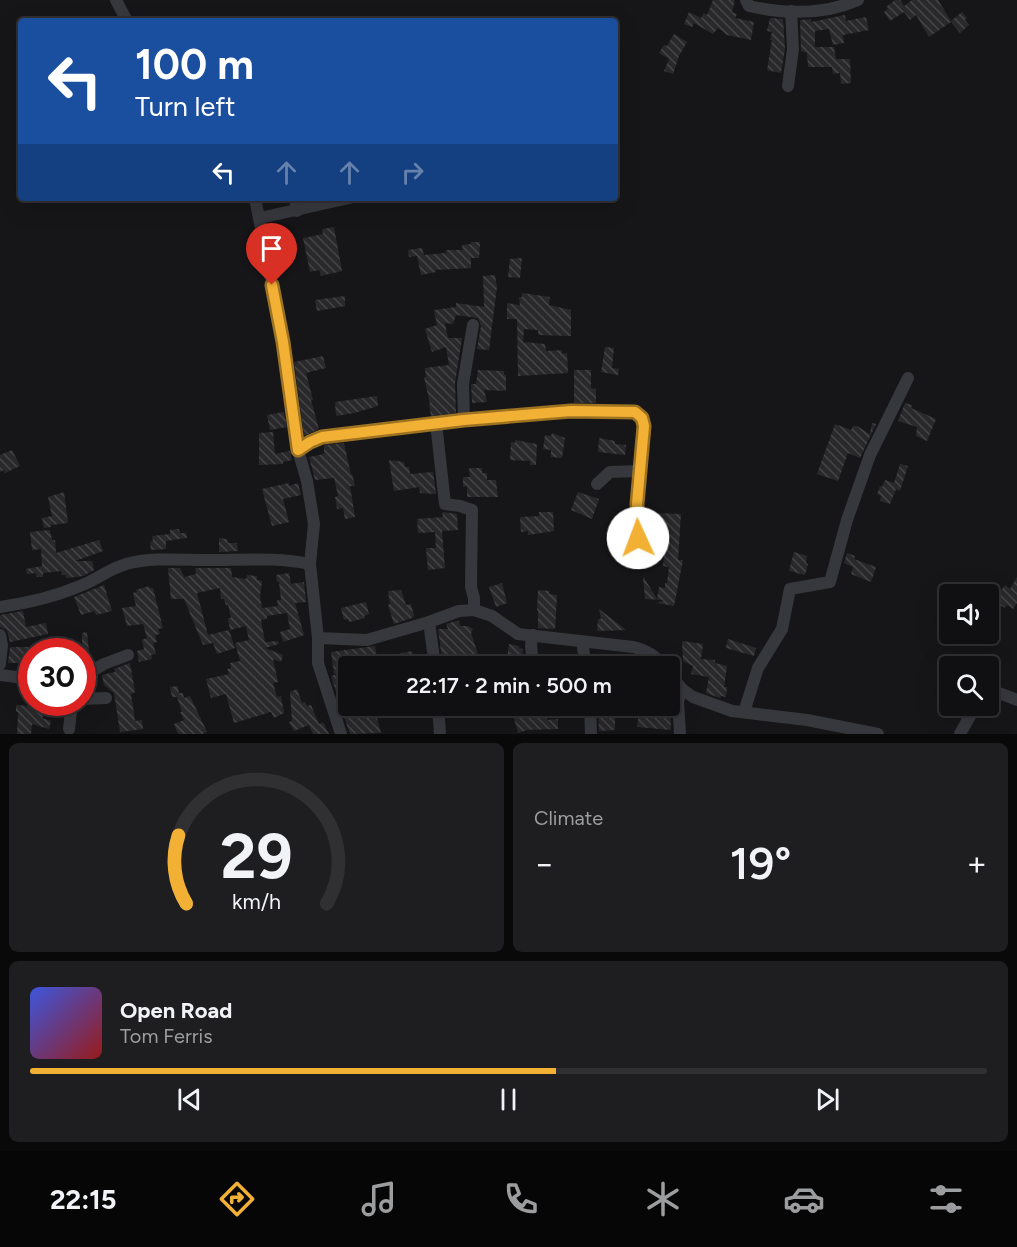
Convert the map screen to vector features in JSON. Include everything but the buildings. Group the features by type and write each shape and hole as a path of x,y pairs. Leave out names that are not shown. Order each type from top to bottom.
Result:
{"street":[{"path":"116,0 125,18"},
{"path":"746,0 749,6 790,11 814,11 842,7 858,0"},
{"path":"788,86 793,49 790,11"},
{"path":"256,201 283,342 298,450 307,481 314,524 310,564 318,638 318,663 341,734"},
{"path":"260,218 296,204 324,201"},
{"path":"464,420 463,384 473,325"},
{"path":"744,712 758,668 782,628 790,589 830,582 847,520 870,455 909,378"},
{"path":"298,450 322,437 436,423 571,411 635,412 642,418 644,426 637,504 638,555"},
{"path":"436,423 445,504 472,510 471,587 474,610"},
{"path":"597,484 610,472 639,471"},
{"path":"0,607 35,602 82,586 125,564 148,560 261,559 310,564"},
{"path":"318,638 367,640 459,611 474,610 492,616 518,634 644,649 655,656"},
{"path":"429,622 434,656"},
{"path":"0,635 2,645 0,663"},
{"path":"532,656 533,635"},
{"path":"582,642 584,656"},
{"path":"96,669 128,655"},
{"path":"0,675 18,677"},
{"path":"680,687 693,697 732,711 807,720 877,734"},
{"path":"680,734 678,701 682,689"},
{"path":"999,693 1017,700"},
{"path":"96,698 106,698"},
{"path":"69,729 70,716"},
{"path":"439,716 440,734"},
{"path":"590,716 591,734"},
{"path":"960,734 970,716"}],"route":[{"path":"272,285 283,342 298,450 322,437 454,420 571,411 635,412 642,418 644,426 637,504 638,538"}]}
